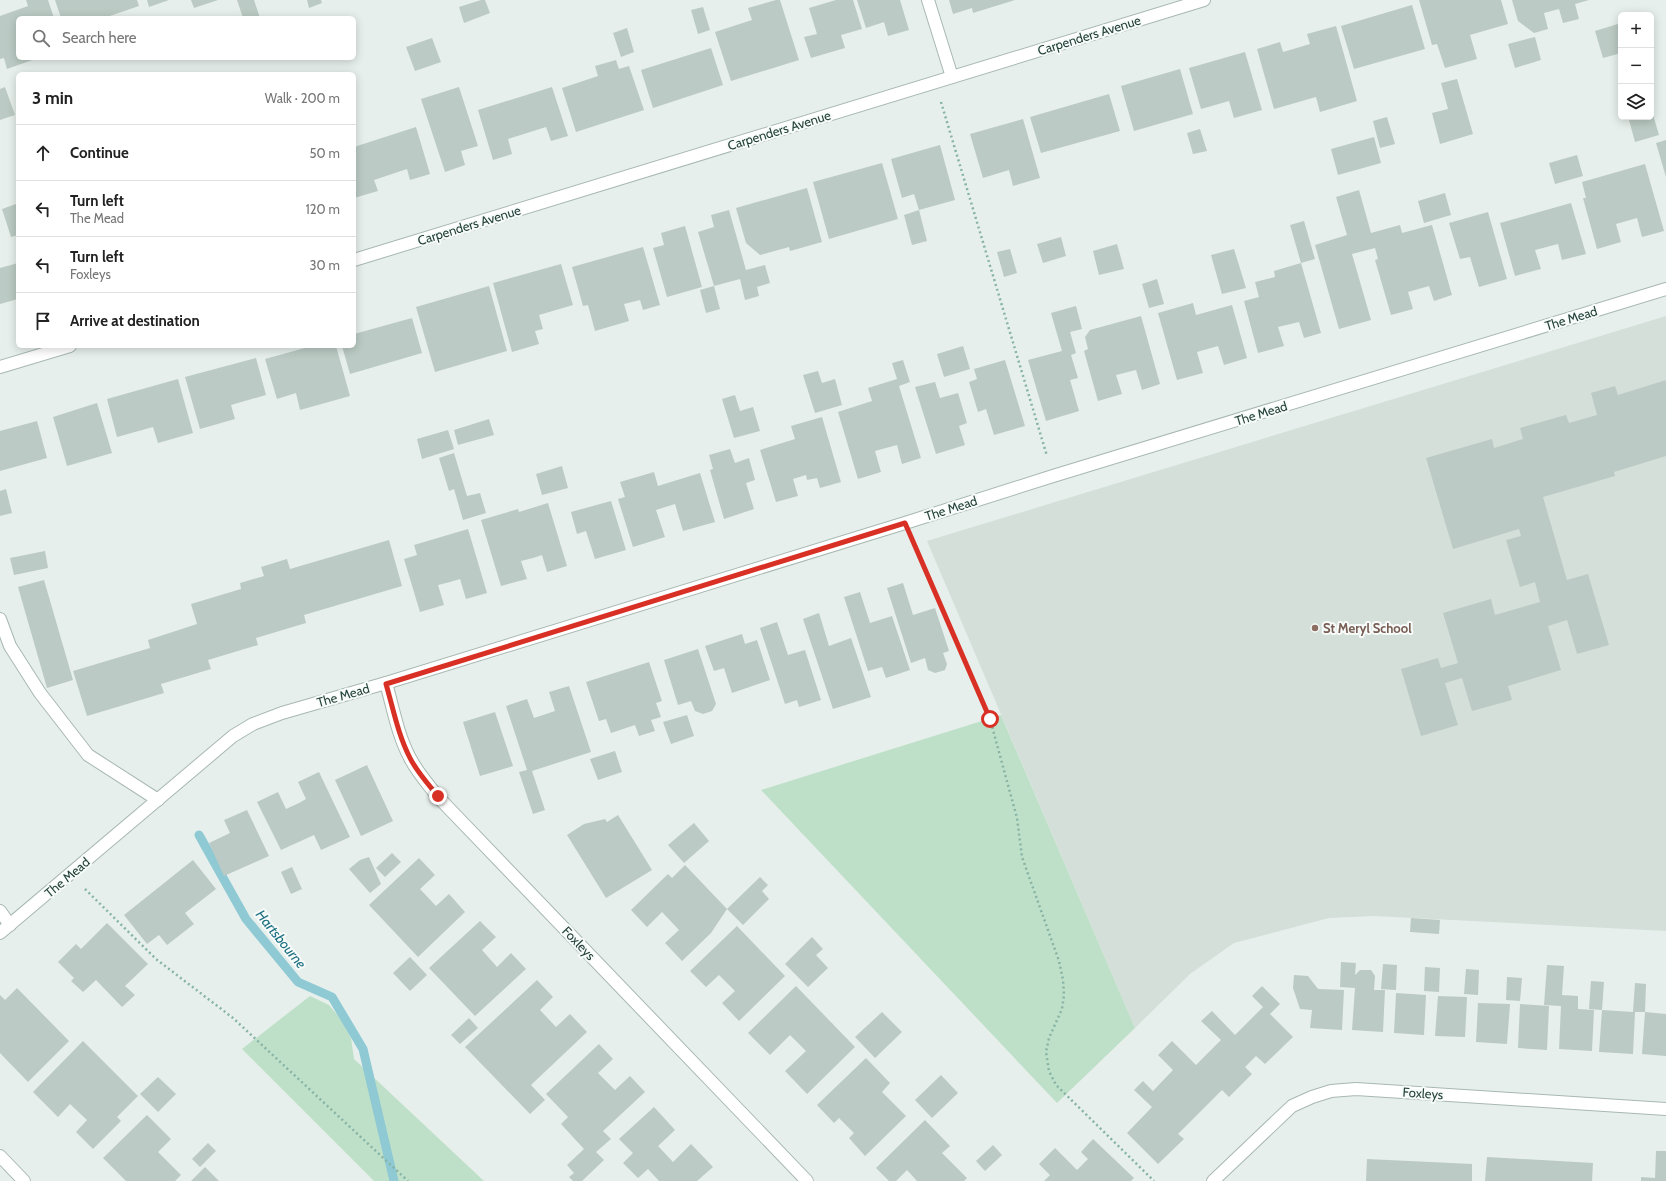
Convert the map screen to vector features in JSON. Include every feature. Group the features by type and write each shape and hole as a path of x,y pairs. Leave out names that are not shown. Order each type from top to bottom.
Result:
{"street":[{"path":"928,0 952,77"},
{"name":"Carpenders Avenue","path":"356,259 1204,0"},
{"name":"The Mead","path":"0,934 210,755 233,736 253,724 282,713 386,684 1053,476 1666,289"},
{"path":"0,367 63,348"},
{"path":"0,619 10,646 31,680 88,755 158,800"},
{"name":"Foxleys","path":"386,684 400,734 409,757 418,772 438,796 807,1181"},
{"path":"0,911 10,925"},
{"name":"Foxleys","path":"1213,1181 1274,1121 1292,1106 1312,1097 1331,1091 1356,1089 1666,1109"},
{"path":"0,1156 24,1181"}],"path":[{"path":"936,83 1053,476"},
{"path":"905,523 990,719 1017,818 1022,857 1059,961 1064,995 1062,1009 1049,1038 1046,1052 1049,1072 1056,1085 1154,1181"},
{"path":"71,875 156,959 248,1031 408,1181"}],"shaded area":[{"name":"St Meryl School","path":"1666,316 1666,931 1374,916 1329,918 1234,943 1190,974 1135,1028 927,541"}],"green space":[{"path":"1001,715 1135,1028 1057,1103 761,790"},
{"path":"310,996 329,1005 340,1018 351,1038 354,1059 484,1181 374,1181 242,1049"}],"building":[{"path":"26,0 48,0 53,16 16,16 16,60 32,60 7,69 4,58 0,59 0,16 28,6"},
{"path":"55,0 137,0 139,6 110,16 60,16"},
{"path":"147,0 169,0 149,7"},
{"path":"191,0 218,0 194,8"},
{"path":"237,0 254,0 259,16 242,16"},
{"path":"307,0 321,0 322,3 309,8"},
{"path":"485,0 490,13 464,23 459,7"},
{"path":"780,0 799,60 731,81 715,32 752,20 748,8"},
{"path":"836,0 853,0 862,29 841,35 845,48 811,58 804,37 817,34 809,8"},
{"path":"857,0 900,0 909,30 888,36 884,22 866,28"},
{"path":"949,0 1015,0 973,13 972,8 953,14"},
{"path":"1419,0 1501,0 1508,24 1470,35 1477,59 1445,68 1437,44 1432,45"},
{"path":"1512,0 1589,0 1575,4 1579,19 1563,23 1559,9 1544,13 1548,29 1534,33 1518,21"},
{"path":"1412,5 1425,49 1354,69 1341,26"},
{"path":"703,7 710,30 698,34 691,10"},
{"path":"1618,24 1618,54 1603,58 1595,31"},
{"path":"1336,26 1357,101 1320,112 1316,97 1274,109 1257,49 1280,42 1283,52 1310,44 1307,34"},
{"path":"627,28 634,52 621,57 613,33"},
{"path":"1535,37 1541,60 1515,68 1508,44"},
{"path":"432,38 441,62 415,71 406,47"},
{"path":"711,48 723,85 653,108 641,70"},
{"path":"1245,52 1262,110 1234,118 1229,101 1201,109 1189,68"},
{"path":"616,60 619,69 629,66 644,110 576,132 562,88 598,76 595,66"},
{"path":"1180,69 1193,114 1134,131 1121,86"},
{"path":"1457,79 1473,134 1440,144 1432,113 1448,109 1441,83"},
{"path":"5,87 15,115 0,120 0,89"},
{"path":"459,87 478,146 461,151 465,165 445,172 421,99"},
{"path":"552,87 568,136 551,141 546,127 508,139 512,154 493,160 478,110"},
{"path":"1109,94 1120,131 1041,153 1030,117"},
{"path":"1387,117 1395,144 1380,148 1373,121"},
{"path":"1654,118 1659,135 1635,142 1629,120 1654,120"},
{"path":"1023,119 1040,178 1013,186 1009,170 983,178 970,134"},
{"path":"416,127 430,174 410,180 407,169 374,180 378,191 356,197 356,146"},
{"path":"1200,129 1207,151 1193,154 1187,133"},
{"path":"1374,137 1381,163 1338,175 1331,149"},
{"path":"1666,140 1666,177 1656,143"},
{"path":"940,145 955,200 919,210 914,194 902,198 891,159"},
{"path":"1577,155 1583,176 1555,184 1549,163"},
{"path":"882,163 898,219 829,239 813,182"},
{"path":"1645,164 1664,231 1642,237 1637,218 1616,224 1621,242 1597,249 1583,198 1586,198 1582,182"},
{"path":"807,188 822,242 790,251 789,247 760,255 746,243 736,208"},
{"path":"1359,190 1371,233 1400,225 1402,233 1432,225 1452,295 1434,301 1429,286 1408,292 1413,309 1391,315 1375,260 1378,259 1375,248 1352,254 1371,320 1339,329 1315,245 1347,235 1336,197"},
{"path":"1445,193 1451,215 1424,223 1418,201"},
{"path":"1571,203 1586,254 1562,260 1558,244 1535,250 1541,269 1515,276 1500,223"},
{"path":"16,204 16,236 11,237 2,209"},
{"path":"729,210 746,270 765,265 770,283 757,287 759,296 745,300 740,279 714,286 698,232 714,227 711,215"},
{"path":"919,210 927,241 912,245 904,215"},
{"path":"1488,212 1507,279 1479,287 1470,257 1460,259 1449,223"},
{"path":"1304,221 1315,259 1301,263 1290,225"},
{"path":"685,226 702,287 667,297 653,248 664,245 661,233"},
{"path":"1061,237 1066,256 1043,263 1037,244"},
{"path":"1117,244 1124,269 1099,275 1093,251"},
{"path":"643,247 660,305 643,310 640,300 624,304 629,321 595,331 588,305 583,306 572,267"},
{"path":"1010,249 1017,273 1004,277 997,252"},
{"path":"1234,249 1246,288 1222,294 1211,255"},
{"path":"1301,263 1321,333 1304,338 1299,322 1278,327 1284,346 1258,353 1244,301 1259,297 1255,282 1275,277 1274,271"},
{"path":"16,264 16,300 0,304 0,268"},
{"path":"561,264 573,305 539,315 543,329 535,331 539,344 512,352 493,283"},
{"path":"1157,279 1164,304 1149,308 1142,284"},
{"path":"489,286 507,351 435,372 416,307"},
{"path":"714,286 720,309 706,313 700,290"},
{"path":"1193,303 1196,315 1232,305 1247,358 1224,365 1218,346 1197,352 1203,373 1177,380 1158,313"},
{"path":"1076,306 1082,329 1070,332 1076,353 1071,355 1078,378 1070,380 1079,411 1046,421 1028,360 1062,351 1051,313"},
{"path":"1141,316 1160,384 1142,390 1136,370 1116,375 1122,394 1098,401 1084,351 1088,349 1085,337 1090,330"},
{"path":"412,318 422,353 350,374 343,348 356,348 356,333"},
{"path":"963,346 970,369 944,377 937,354"},
{"path":"305,348 337,348 350,396 300,410 296,393 277,399 265,359"},
{"path":"256,358 266,395 231,405 235,419 200,429 185,377"},
{"path":"903,360 910,382 899,386 921,458 902,464 897,445 875,451 881,472 858,479 838,412 872,401 868,388 897,379 892,363"},
{"path":"1005,360 1025,426 994,435 986,409 978,412 969,382 977,379 974,369"},
{"path":"818,371 822,383 835,379 842,405 815,413 803,375"},
{"path":"178,379 193,433 158,443 153,427 117,437 107,399"},
{"path":"1666,380 1666,456 1614,472 1615,476 1543,497 1567,580 1588,574 1609,645 1577,654 1567,620 1548,626 1561,670 1508,686 1512,700 1472,711 1462,678 1445,683 1458,725 1421,736 1401,669 1438,658 1441,668 1458,663 1443,613 1491,599 1495,615 1540,602 1535,582 1520,587 1506,540 1521,536 1519,529 1453,549 1426,458 1492,439 1494,448 1523,439 1520,428 1566,415 1569,423 1597,415 1591,393 1615,386 1618,395"},
{"path":"935,382 940,398 958,393 967,423 959,426 965,445 936,454 915,387"},
{"path":"735,395 740,411 753,407 760,431 734,438 722,399"},
{"path":"97,403 112,453 67,466 53,417"},
{"path":"822,417 841,482 820,488 817,478 807,480 806,475 793,479 798,496 776,502 760,450 795,439 791,426"},
{"path":"489,419 494,435 458,445 454,430"},
{"path":"37,421 47,458 0,471 0,431"},
{"path":"448,430 454,449 422,459 417,439"},
{"path":"730,449 735,463 749,458 755,480 746,483 754,509 724,519 710,470 713,469 709,455"},
{"path":"454,453 467,496 480,493 486,513 463,520 454,489 449,491 439,458"},
{"path":"562,466 568,488 542,495 536,474"},
{"path":"654,472 658,486 700,473 715,522 683,531 675,504 656,510 665,537 633,547 618,499 625,497 620,482"},
{"path":"6,489 12,513 0,516 0,491"},
{"path":"611,501 626,550 595,559 586,531 577,534 571,512"},
{"path":"548,503 567,566 547,572 542,555 521,561 527,579 501,586 481,520 518,509 519,512"},
{"path":"468,529 487,593 466,599 460,579 438,585 444,605 420,612 404,559 417,555 414,545"},
{"path":"389,540 402,586 304,615 306,623 256,638 258,645 208,660 211,669 161,684 164,693 87,716 73,671 150,648 148,640 197,624 191,604 241,589 240,583 264,576 261,567 287,559 290,569"},
{"path":"45,551 48,568 14,575 10,558"},
{"path":"44,580 73,680 47,688 18,587"},
{"path":"903,583 913,615 935,608 949,651 943,653 947,664 945,670 935,673 928,670 925,658 911,663 887,588"},
{"path":"860,592 870,623 892,616 910,670 886,678 882,667 868,671 844,597"},
{"path":"819,613 829,646 851,638 871,697 833,709 803,619"},
{"path":"777,622 788,655 805,650 821,700 799,707 797,700 785,704 760,628"},
{"path":"742,634 745,644 757,640 770,680 732,693 724,668 714,671 705,646"},
{"path":"698,649 716,704 712,711 703,714 695,711 691,701 678,705 664,660"},
{"path":"649,662 662,701 656,703 661,717 651,720 655,731 639,736 635,725 611,733 606,719 599,721 586,682"},
{"path":"569,686 591,752 532,771 545,810 533,814 519,772 527,770 506,706 527,699 534,718 555,711 549,692"},
{"path":"495,712 513,766 480,776 463,722"},
{"path":"687,715 694,736 671,744 663,722"},
{"path":"615,751 622,772 598,780 590,759"},
{"path":"367,765 393,821 361,836 335,780"},
{"path":"319,772 350,837 321,850 314,835 281,850 257,802 278,792 286,809 299,803 306,799 298,782"},
{"path":"247,810 269,856 224,876 209,843 230,833 224,820"},
{"path":"618,815 652,870 606,898 567,835 584,824 605,819 607,822"},
{"path":"694,823 709,841 684,863 668,845"},
{"path":"392,853 401,862 385,877 376,868"},
{"path":"369,857 381,884 370,893 349,869 360,860"},
{"path":"419,858 435,875 420,889 436,906 449,894 465,912 418,957 369,905"},
{"path":"193,860 216,889 185,913 194,924 167,945 159,935 147,944 124,915"},
{"path":"685,865 727,909 711,933 682,961 665,943 679,930 662,912 647,927 631,910 668,874 672,878"},
{"path":"292,867 302,889 291,894 281,872"},
{"path":"760,877 768,885 762,891 769,899 743,925 727,909"},
{"path":"1411,918 1440,920 1439,934 1410,932"},
{"path":"480,921 496,937 482,950 497,967 511,953 526,969 475,1016 429,968"},
{"path":"107,923 148,964 125,986 135,995 122,1007 96,980 83,992 71,981 74,978 58,962 76,944 81,949"},
{"path":"737,926 785,976 739,1021 722,1003 735,991 719,975 706,987 690,971"},
{"path":"812,937 823,949 816,955 828,968 808,987 785,964"},
{"path":"410,957 427,975 410,991 393,973"},
{"path":"1341,962 1356,963 1355,975 1360,970 1371,970 1375,976 1374,990 1385,990 1383,1032 1352,1030 1355,988 1340,987"},
{"path":"1383,964 1397,965 1396,990 1381,989"},
{"path":"1547,965 1564,966 1562,995 1578,996 1578,1009 1594,1010 1592,1051 1559,1049 1561,1006 1544,1005"},
{"path":"1425,967 1440,968 1439,992 1424,991"},
{"path":"1466,969 1479,970 1478,995 1464,994"},
{"path":"1294,975 1308,976 1318,989 1344,990 1342,1030 1310,1028 1312,1010 1300,1009 1293,988"},
{"path":"1507,977 1522,978 1520,1001 1506,1000"},
{"path":"537,980 553,997 540,1010 556,1027 570,1014 587,1032 531,1085 545,1100 530,1114 465,1047"},
{"path":"1591,981 1604,982 1602,1010 1589,1009"},
{"path":"1635,983 1646,984 1645,1012 1635,1012 1633,1054 1599,1052 1602,1010 1633,1012"},
{"path":"796,986 855,1047 807,1094 785,1071 806,1051 790,1035 770,1055 748,1033"},
{"path":"1262,986 1280,1004 1270,1014 1293,1037 1265,1064 1256,1056 1245,1067 1252,1074 1229,1097 1222,1090 1178,1134 1184,1139 1158,1164 1127,1133 1152,1107 1134,1090 1143,1081 1153,1091 1173,1070 1158,1055 1172,1041 1196,1065 1221,1040 1201,1021 1212,1011 1235,1035 1263,1007 1252,996"},
{"path":"17,988 69,1041 28,1082 0,1053 0,995 5,1000"},
{"path":"1396,993 1426,995 1424,1035 1394,1033"},
{"path":"1438,996 1467,997 1465,1037 1435,1036"},
{"path":"1478,1003 1510,1004 1507,1044 1476,1042"},
{"path":"1520,1004 1549,1006 1547,1050 1518,1048"},
{"path":"882,1012 902,1032 875,1058 855,1037"},
{"path":"1645,1012 1666,1014 1666,1056 1642,1054"},
{"path":"469,1018 478,1028 460,1044 451,1035"},
{"path":"83,1041 138,1096 117,1117 121,1121 93,1149 76,1132 87,1120 70,1104 58,1117 33,1092"},
{"path":"599,1044 613,1059 598,1073 615,1090 630,1076 645,1092 603,1131 611,1139 596,1152 604,1160 582,1181 573,1181 569,1177 574,1173 567,1165 584,1149 561,1124 568,1117 546,1094"},
{"path":"866,1058 890,1083 882,1092 906,1116 865,1156 849,1138 854,1133 839,1118 834,1123 817,1105"},
{"path":"941,1075 958,1093 932,1118 915,1100"},
{"path":"158,1077 176,1094 158,1112 140,1094"},
{"path":"654,1107 675,1130 658,1146 673,1162 691,1144 713,1167 697,1181 659,1181 648,1169 638,1178 623,1163 633,1153 619,1139"},
{"path":"147,1115 171,1139 158,1152 181,1175 175,1181 126,1181 103,1158"},
{"path":"925,1120 950,1146 942,1153 967,1178 964,1181 917,1181 907,1170 896,1181 889,1181 876,1168"},
{"path":"1093,1139 1134,1178 1131,1181 1044,1181 1050,1175 1039,1164 1055,1148 1077,1170 1088,1159 1081,1152"},
{"path":"208,1143 216,1151 200,1167 192,1159"},
{"path":"993,1145 1002,1155 985,1171 976,1161"},
{"path":"1656,1151 1666,1151 1666,1181 1641,1181 1641,1177 1655,1178"},
{"path":"1487,1157 1593,1163 1592,1181 1485,1181"},
{"path":"1367,1159 1472,1164 1472,1181 1366,1181"},
{"path":"205,1167 219,1181 191,1181"}],"waterway":[{"name":"Hartsbourne","path":"199,835 246,919 298,982 332,997 363,1049 394,1181"}],"place":[{"name":"St Meryl School","path":"1315,628"}],"route":[{"path":"438,796 418,772 409,757 400,734 386,684 905,523 990,719"}]}
